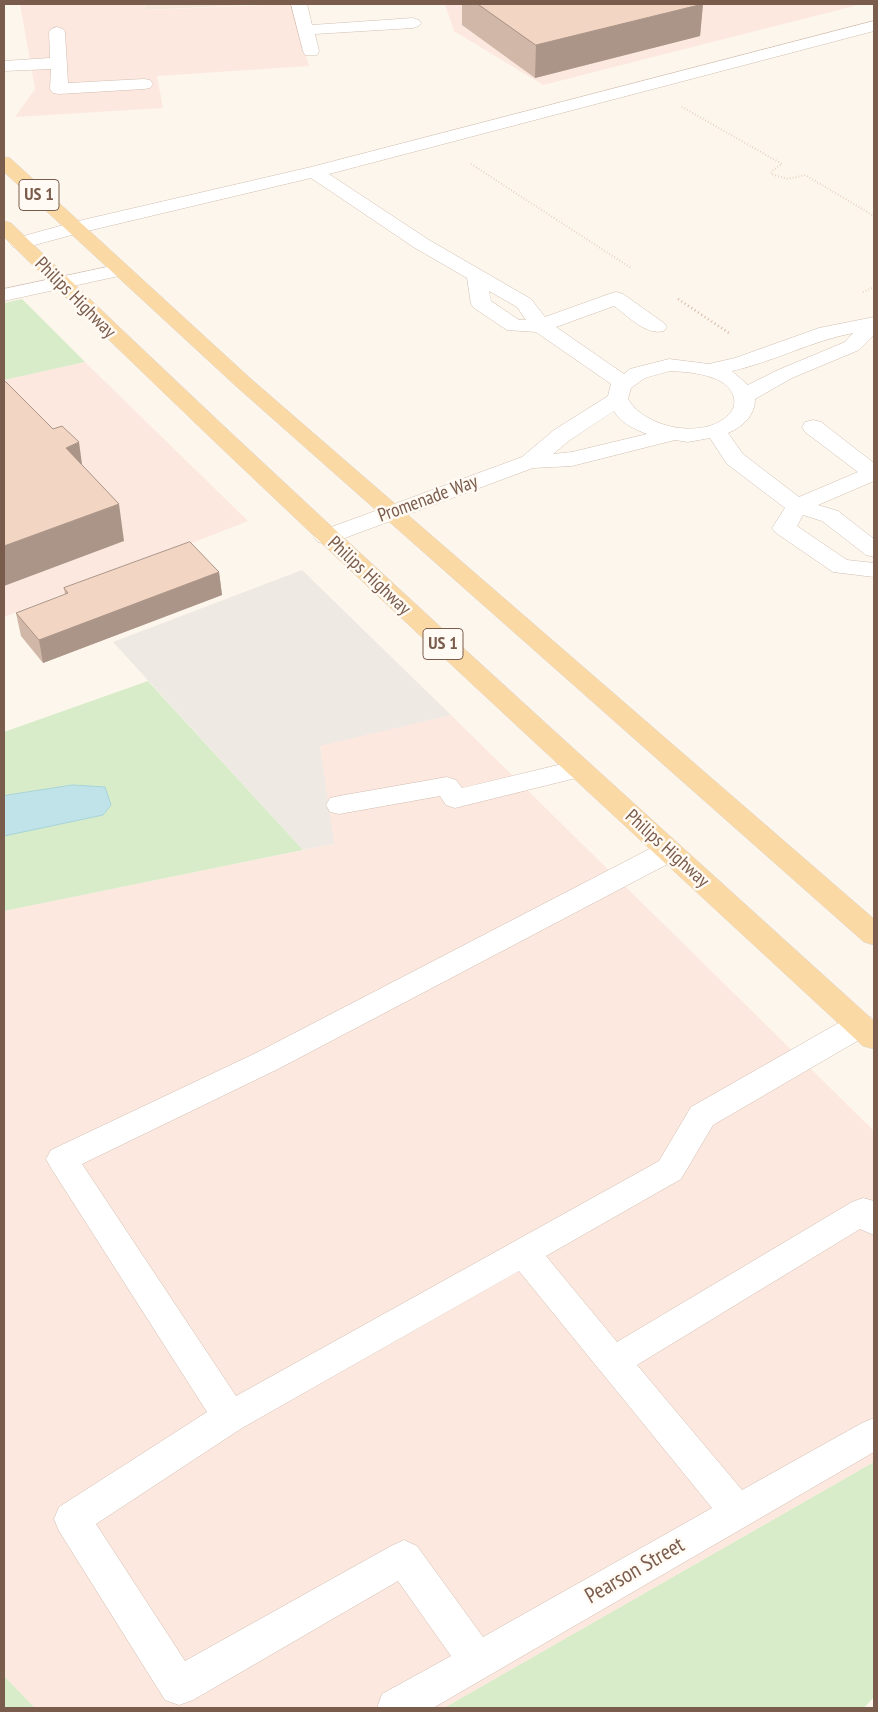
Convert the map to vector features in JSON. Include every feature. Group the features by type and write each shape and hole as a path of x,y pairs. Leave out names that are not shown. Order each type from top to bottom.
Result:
{"main road":[{"name":"US 1","path":"4,162 244,383 874,935"},
{"name":"Philips Highway","path":"12,235 58,283 326,537 867,1032"}],"street":[{"path":"312,51 301,8 322,12"},
{"path":"306,30 413,24"},
{"path":"12,235 74,228 314,172 873,27"},
{"path":"57,32 60,89 144,84"},
{"path":"4,66 59,62"},
{"path":"314,172 422,244 476,275 481,304 514,326 541,326 616,298 657,327"},
{"path":"4,295 120,270"},
{"path":"709,370 741,363 826,332 874,323"},
{"path":"745,396 785,374 852,346 874,323"},
{"path":"541,326 620,391 619,405 627,416 642,426 674,434 707,434 726,428 739,419 746,407 745,396 738,385 725,376 709,370"},
{"name":"Promenade Way","path":"530,462 620,391 635,374 660,366 689,366 709,370"},
{"path":"813,427 874,473 797,506 784,528 841,567 874,570"},
{"path":"716,431 735,459 797,506 830,516 874,550"},
{"name":"Promenade Way","path":"326,537 530,462 572,459 674,434"},
{"path":"339,805 447,786 455,799 579,769"},
{"path":"230,1417 62,1159 267,1061 669,851"},
{"path":"478,1662 404,1558 179,1686 72,1519 230,1417 670,1170 702,1116 867,1032"},
{"path":"613,1362 863,1211 874,1222"},
{"path":"523,1252 738,1512"},
{"name":"Pearson Street","path":"396,1708 874,1434"}],"path":[{"path":"676,104 782,164 773,170 771,174 780,179 796,179 805,176 874,216"},
{"path":"469,162 635,271"},
{"path":"677,299 763,355"}],"shaded area":[{"path":"20,4 144,4 145,10 292,4 309,66 157,76 163,108 15,117 35,89"},
{"path":"144,4 269,4 145,10"},
{"path":"445,4 862,4 543,85 454,31"},
{"path":"85,362 248,521 4,617 4,380"},
{"path":"302,570 451,715 320,746 334,844 303,850 113,642"},
{"path":"451,715 874,1131 874,1462 444,1708 35,1708 4,1676 4,911 333,844 320,745"}],"green space":[{"path":"22,299 85,362 4,380 4,303"},
{"path":"148,681 303,850 4,911 4,836 103,815 111,805 105,787 73,785 4,796 4,732"},
{"path":"874,1462 874,1697 864,1708 444,1708"},
{"path":"4,1676 35,1708 4,1708"}],"water":[{"path":"73,785 105,787 111,805 103,815 4,836 4,796"}],"building":[{"path":"478,4 703,4 536,45"},
{"path":"6,382 53,429 62,426 79,442 66,448 119,504 4,546 4,383"},
{"path":"190,542 219,572 39,640 16,613 68,593 64,588"}]}
